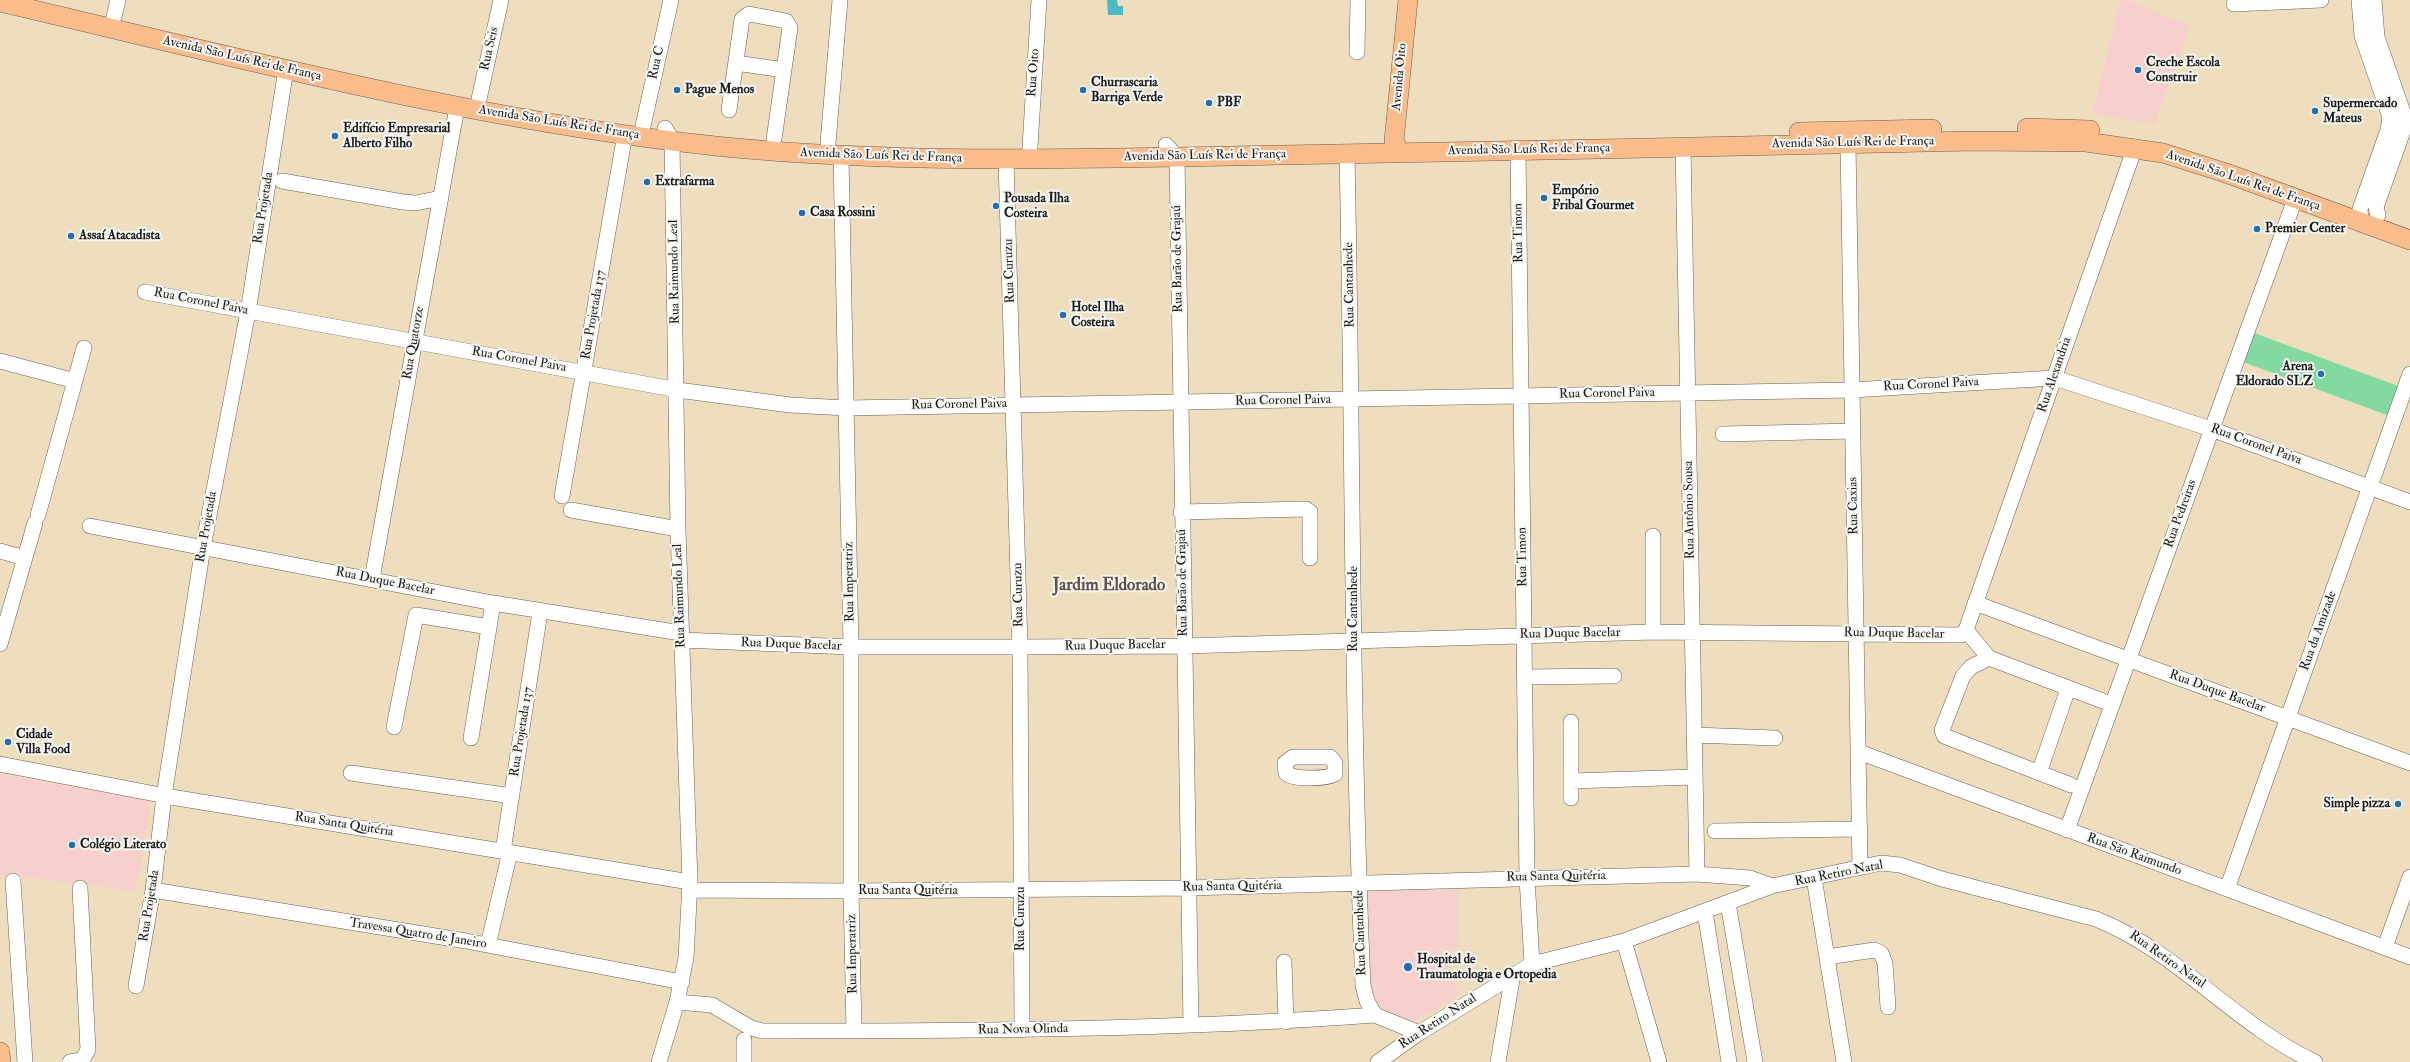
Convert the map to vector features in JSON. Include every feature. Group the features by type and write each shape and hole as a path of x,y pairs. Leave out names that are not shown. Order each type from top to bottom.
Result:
{"main road":[{"name":"Avenida São Luís Rei de França","path":"42,0 116,9 400,83 643,126 668,134 841,157 1006,160 1171,151 1397,146 1855,130 2058,127 2082,129 2172,144 2236,164 2366,216 2410,240"},
{"name":"Avenida Oito","path":"1397,146 1408,0"},
{"name":"Avenida São Luís Rei de França","path":"0,2 286,69 457,107 625,134 668,134 924,147 1030,147 1347,154 1397,146 1518,150 2043,140 2086,142 2135,148 2193,162 2295,199 2410,227"},
{"path":"0,1052 1,1062"}],"street":[{"name":"Rua Seis","path":"479,98 501,0"},
{"name":"Rua C","path":"643,126 671,0"},
{"path":"828,143 840,0"},
{"name":"Rua Oito","path":"1030,147 1039,0"},
{"path":"1357,52 1358,0"},
{"path":"2234,4 2321,0"},
{"path":"2359,0 2362,36 2388,87 2404,108 2405,122 2376,207 2366,216"},
{"path":"2374,0 2377,37 2388,87"},
{"path":"729,110 742,19 749,14 786,21 789,24 774,139"},
{"path":"736,63 784,70"},
{"name":"Rua Projetada","path":"136,986 153,890 164,796 203,547 248,312 286,69"},
{"name":"Rua Quatorze","path":"372,579 457,107"},
{"name":"Rua Projetada 137","path":"562,496 585,372 625,134"},
{"name":"Rua Raimundo Leal","path":"659,1062 682,982 688,935 690,886 678,529 678,390 668,134"},
{"name":"Rua Caxias","path":"1848,144 1854,255 1852,390 1860,868"},
{"name":"Rua Antônio Sousa","path":"1683,147 1691,632 1697,874"},
{"name":"Rua Alexandria","path":"1975,603 2135,148"},
{"name":"Rua Timon","path":"1518,150 1520,395 1526,677 1527,878 1532,964"},
{"name":"Rua Barão de Grajaú","path":"1171,151 1180,402 1191,1025"},
{"name":"Rua Cantanhede","path":"1347,154 1352,400 1355,762 1363,985 1375,1015"},
{"name":"Rua Imperatriz","path":"841,157 851,647 851,891 854,1031"},
{"name":"Rua Curuzu","path":"1006,160 1020,648 1020,890 1022,1030"},
{"path":"282,181 402,202 429,202 441,198"},
{"name":"Rua Pedreiras","path":"2067,830 2211,429 2264,301 2295,199"},
{"name":"Rua Coronel Paiva","path":"145,292 414,343 585,372 678,390 790,405 847,408 1852,390 2054,378 2211,429 2410,502"},
{"path":"0,644 84,348"},
{"path":"1,364 75,381"},
{"name":"Rua da Amizade","path":"2227,889 2370,487 2390,448 2410,374"},
{"path":"1723,434 1853,431"},
{"path":"1181,512 1306,509 1310,512 1310,558"},
{"path":"571,510 678,529"},
{"name":"Rua Duque Bacelar","path":"90,526 372,579 493,604 681,636 851,647 1020,648 1184,646 1653,632 1958,635 1966,630"},
{"path":"1653,536 1653,632"},
{"path":"0,551 25,558"},
{"path":"1975,603 1966,630 1989,658 2103,701"},
{"name":"Rua Duque Bacelar","path":"1975,603 2410,763"},
{"path":"471,738 493,604"},
{"name":"Rua Projetada 137","path":"488,945 507,852 512,796 540,612"},
{"path":"394,727 416,615 489,627"},
{"path":"1989,658 1971,667 1963,676 1942,730 1944,736 2071,785"},
{"path":"1526,677 1614,676"},
{"path":"2039,773 2068,689"},
{"path":"1571,722 1572,798"},
{"path":"1694,735 1775,738"},
{"name":"Rua São Raimundo","path":"1859,752 2410,957"},
{"path":"1335,763 1355,762"},
{"name":"Rua Santa Quitéria","path":"0,764 164,796 507,852 690,886 851,891 1188,888 1697,874 1750,878 1772,886"},
{"path":"351,773 512,796"},
{"path":"1571,781 1694,777"},
{"path":"1716,831 1860,829"},
{"name":"Rua Retiro Natal","path":"1378,1062 1419,1033 1513,974 1532,964 1624,941 1772,886 1881,864 1900,865 1942,879 2096,919 2120,928 2156,949 2274,1039 2315,1062"},
{"path":"2385,947 2410,877"},
{"path":"1814,878 1844,1062"},
{"path":"13,881 25,1062"},
{"path":"70,1062 82,1060 88,1050 80,888"},
{"name":"Travessa Quatro de Janeiro","path":"153,890 488,945 682,982"},
{"path":"1728,903 1755,1062"},
{"path":"1705,912 1730,1062"},
{"path":"1624,941 1659,1062"},
{"path":"1827,957 1874,950 1881,953 1886,963 1888,1007"},
{"path":"1284,962 1286,1022"},
{"path":"1498,1062 1513,974"},
{"name":"Rua Nova Olinda","path":"677,1002 712,1006 756,1030 1022,1030 1286,1022 1375,1015"},
{"path":"1375,1015 1419,1033"},
{"path":"744,1040 744,1062"}],"shaded area":[{"name":"Creche Escola Construir","path":"2120,0 2127,0 2190,26 2155,124 2092,114"},
{"name":"Colégio Literato","path":"0,774 151,801 141,866 134,891 0,874"},
{"name":"Hospital de Traumatologia e Ortopedia","path":"1365,888 1458,890 1457,949 1441,950 1460,995 1412,1022 1379,1007 1370,985"}],"green space":[{"name":"Arena Eldorado SLZ","path":"2254,333 2398,386 2387,415 2243,362"}],"water":[{"path":"1107,0 1117,0 1118,6 1123,6 1123,15 1108,15"}],"place":[{"name":"Creche Escola Construir","path":"2138,70"},
{"name":"Pague Menos","path":"677,90"},
{"name":"Churrascaria Barriga Verde","path":"1083,90"},
{"name":"PBF","path":"1209,103"},
{"name":"Supermercado Mateus","path":"2315,111"},
{"name":"Edifício Empresarial Alberto Filho","path":"335,136"},
{"name":"Extrafarma","path":"647,182"},
{"name":"Empório Fribal Gourmet","path":"1544,198"},
{"name":"Pousada Ilha Costeira","path":"996,206"},
{"name":"Casa Rossini","path":"802,213"},
{"name":"Premier Center","path":"2257,229"},
{"name":"Assaí Atacadista","path":"71,236"},
{"name":"Hotel Ilha Costeira","path":"1063,315"},
{"name":"Arena Eldorado SLZ","path":"2321,374"},
{"name":"Cidade Villa Food","path":"8,742"},
{"name":"Simple pizza","path":"2398,804"},
{"name":"Colégio Literato","path":"72,845"},
{"name":"Hospital de Traumatologia e Ortopedia","path":"1408,967"}],"district":[{"name":"Jardim Eldorado","path":"1109,586"}]}
